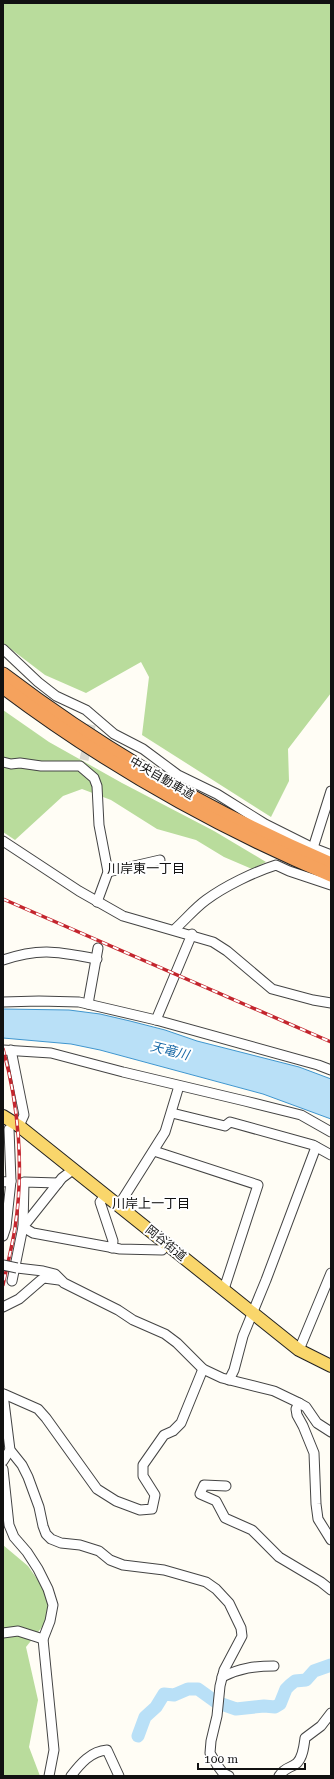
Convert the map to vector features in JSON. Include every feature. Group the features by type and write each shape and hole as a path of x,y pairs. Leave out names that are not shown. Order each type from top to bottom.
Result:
{"highway":[{"path":"3,667 57,712"},
{"name":"中央自動車道","path":"3,674 57,712 208,811 288,857 331,875"},
{"name":"中央自動車道","path":"3,687 61,730 134,775 208,811 331,864"},
{"path":"3,693 61,734 98,757 134,775"}],"main road":[{"name":"岡谷街道","path":"3,1116 74,1169 299,1350 330,1363"}],"street":[{"path":"3,649 38,682 56,696 86,710 93,719 114,734 143,749 178,775 217,794 265,824 312,848 331,855"},
{"path":"3,762 41,766 82,763 94,778 97,786 99,825 108,872 97,902"},
{"path":"312,848 331,791"},
{"path":"3,841 97,902 123,916 192,934 213,942 227,951 272,989 331,1003"},
{"path":"108,872 160,860"},
{"path":"174,930 204,901 215,893 265,868 276,865 331,885"},
{"path":"156,1020 192,934"},
{"path":"88,1004 98,948"},
{"path":"3,960 22,954 54,951 97,959"},
{"path":"3,1002 39,1001 88,1004 156,1020 318,1065 331,1070"},
{"path":"3,1137 24,1115 7,1050 51,1053 179,1086 301,1115 331,1132"},
{"path":"119,1205 165,1132 179,1086"},
{"path":"172,1113 225,1126 230,1122 312,1145 331,1155"},
{"path":"3,1236 6,1227 7,1182 14,1125"},
{"path":"229,1380 234,1370 243,1336 316,1147"},
{"path":"154,1151 258,1185 224,1289"},
{"path":"23,1227 62,1178 74,1169"},
{"path":"12,1281 23,1227 24,1182 58,1183"},
{"path":"106,1195 100,1202 113,1241 112,1248"},
{"path":"23,1227 33,1233 112,1248 162,1250 168,1244"},
{"path":"3,1265 55,1274 61,1280 118,1310 133,1320 165,1334 177,1342 203,1369 229,1380 274,1391 306,1407 317,1423 331,1432"},
{"path":"299,1350 327,1295 331,1273"},
{"path":"3,1307 19,1299 44,1278 61,1280"},
{"path":"3,1394 38,1410 58,1435 88,1478 104,1495 140,1510 148,1511 152,1509 155,1495 143,1476 143,1465 164,1436 173,1431 181,1423 203,1369"},
{"path":"3,1394 10,1450 22,1465 28,1477 39,1507 43,1526 46,1534 51,1539 61,1544 80,1545 99,1551 110,1560 123,1565 164,1570 206,1582 216,1589 229,1603 241,1628 242,1636 222,1676 210,1753 223,1773 229,1776"},
{"path":"298,1403 296,1409 297,1415 306,1432 314,1453 318,1519 331,1540"},
{"path":"3,1461 10,1450"},
{"path":"3,1469 9,1525 14,1537 27,1552 38,1569 48,1589 53,1605 50,1621 43,1639 54,1750 50,1776"},
{"path":"226,1486 204,1485 200,1494 216,1501 225,1518 252,1530 279,1557 321,1582 331,1590"},
{"path":"3,1633 18,1631 43,1639"},
{"path":"222,1676 234,1670 251,1666 274,1666"},
{"path":"279,1776 284,1769 297,1763 302,1756 305,1738 321,1726 331,1713"},
{"path":"44,1776 54,1750"},
{"path":"71,1776 84,1760 102,1750 107,1750 119,1776"}],"green space":[{"path":"3,3 331,3 331,693 288,749 289,781 271,817 142,735 149,677 141,662 86,693 45,675 3,643"},
{"path":"3,710 49,742 122,783 214,831 266,862 252,869 224,857 196,840 157,829 111,800 82,789 63,796 15,840 3,832"},
{"path":"3,1545 28,1566 52,1600 46,1622 26,1647 38,1700 29,1747 40,1776 3,1776"}],"water":[{"name":"天竜川","path":"3,1009 69,1010 100,1014 165,1030 197,1041 299,1067 331,1079 331,1119 263,1094 100,1050 71,1044 3,1038"}],"waterway":[{"path":"138,1736 145,1717 156,1707 164,1694 174,1695 188,1689 198,1689 216,1702 236,1709 264,1706 275,1707 280,1704 286,1689 295,1681 306,1680 314,1671 331,1665"}],"tunnel":[{"path":"84,760 92,721"}],"railway":[{"path":"3,899 331,1042"},
{"path":"3,1049 13,1093 19,1160 18,1206 3,1285"}],"district":[{"name":"川岸東一丁目","path":"146,868"},
{"name":"川岸上一丁目","path":"151,1203"}]}
